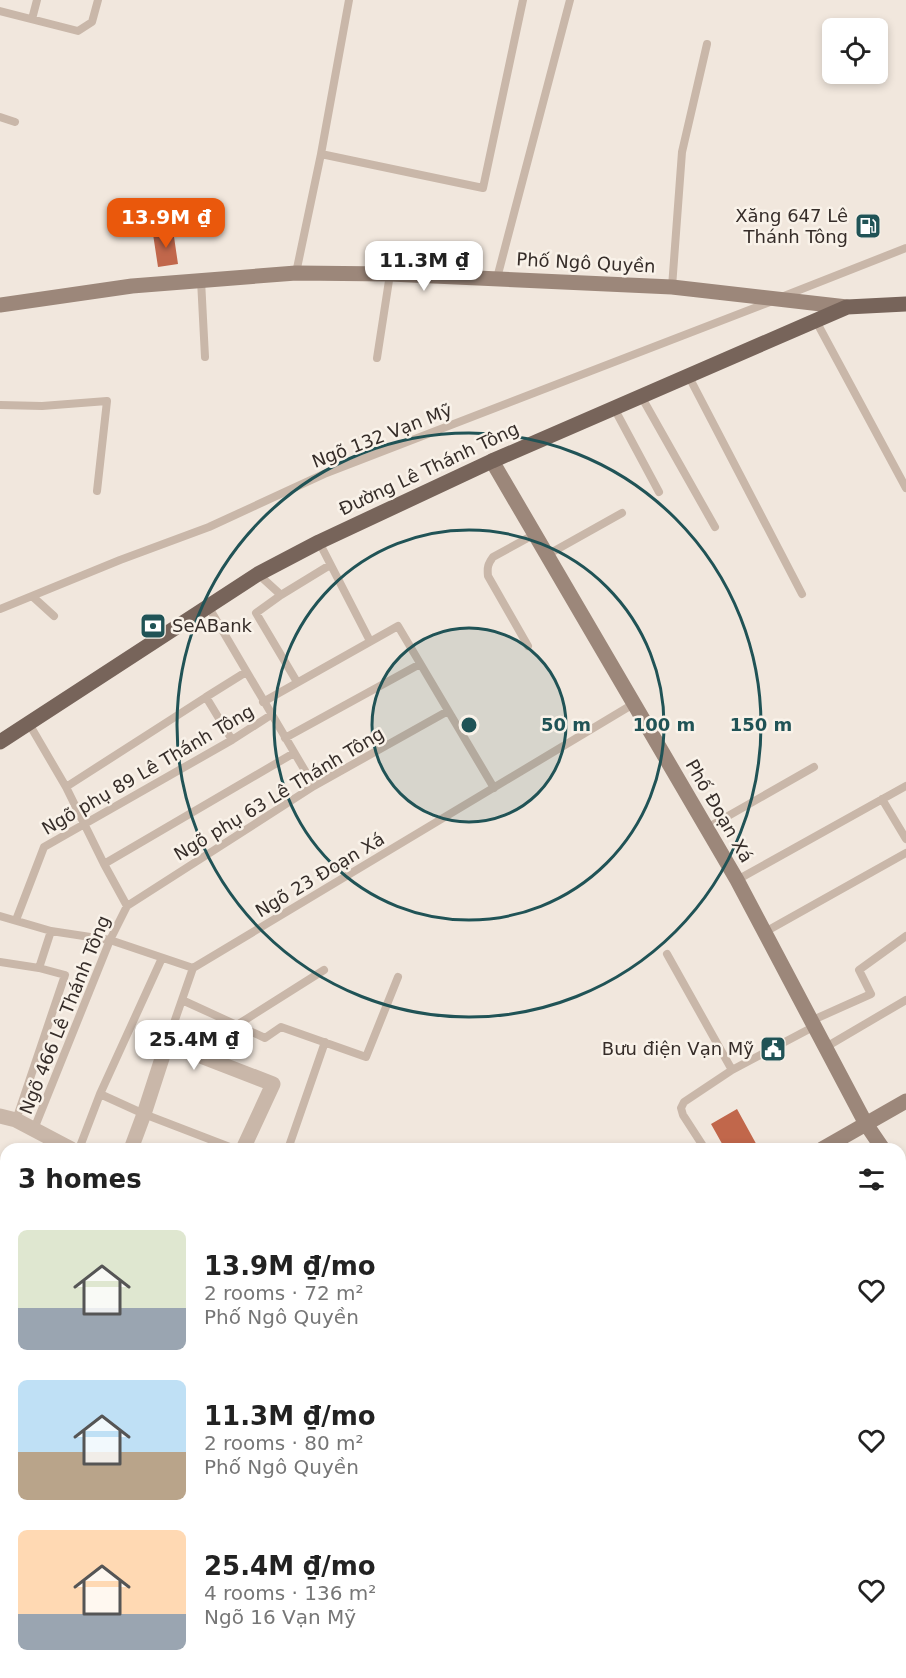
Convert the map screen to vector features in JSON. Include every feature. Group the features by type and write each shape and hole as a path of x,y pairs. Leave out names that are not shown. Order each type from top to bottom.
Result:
{"main road":[{"name":"Đường Lê Thánh Tông","path":"0,741 258,574 319,542 492,461 847,307 906,304"}],"street":[{"name":"Phố Ngô Quyền","path":"0,305 132,286 296,273 390,274 672,287 847,307"},
{"name":"Phố Đoạn Xá","path":"492,461 737,880 879,1143"},
{"path":"133,1143 167,1042 273,1084 246,1143"},
{"path":"833,1143 906,1101"},
{"path":"0,1116 16,1120 60,1143"}],"lane":[{"path":"32,19 37,0"},
{"path":"0,11 78,31 92,22 98,0"},
{"path":"296,273 321,154 349,0"},
{"path":"321,154 483,188 523,0"},
{"path":"497,278 570,0"},
{"path":"672,287 682,152 706,45"},
{"path":"0,117 15,122"},
{"name":"Ngõ 132 Vạn Mỹ","path":"0,609 209,527 324,474 906,248"},
{"path":"377,358 390,274"},
{"path":"201,280 205,357"},
{"path":"815,320 906,488"},
{"path":"688,375 802,594"},
{"path":"641,396 715,527"},
{"path":"0,405 42,406 107,401 98,491"},
{"path":"614,408 659,492"},
{"path":"547,555 622,513"},
{"path":"528,646 488,576 487,569 493,557 535,534"},
{"path":"319,542 370,641"},
{"path":"297,682 256,613 330,565"},
{"path":"258,574 281,595"},
{"path":"32,596 54,616"},
{"path":"208,606 314,786"},
{"name":"Ngõ phụ 89 Lê Thánh Tông","path":"263,702 398,627 494,788"},
{"path":"285,738 420,664"},
{"path":"66,787 246,672"},
{"path":"206,697 232,740"},
{"name":"Ngõ 23 Đoạn Xá","path":"193,968 635,703"},
{"name":"Ngõ phụ 63 Lê Thánh Tông","path":"127,906 314,786 448,711"},
{"name":"Ngõ phụ 89 Lê Thánh Tông","path":"16,920 44,847 232,740 271,715"},
{"name":"Ngõ 466 Lê Thánh Tông","path":"28,722 66,787 127,906 110,940 34,1129"},
{"path":"104,864 294,753"},
{"path":"706,828 813,767"},
{"path":"737,880 906,786"},
{"path":"882,799 906,839"},
{"path":"765,932 906,853"},
{"path":"0,916 51,931 110,940 193,968 167,1042"},
{"path":"39,968 51,931"},
{"path":"701,1143 683,1115 681,1108 684,1102 732,1070 814,1023 871,994 859,970 906,936"},
{"path":"667,954 732,1070"},
{"path":"81,1143 100,1094 162,958"},
{"path":"0,963 39,968 65,975 16,1120"},
{"path":"237,1025 324,970"},
{"path":"182,1000 265,1038 281,1027 366,1057 398,977"},
{"path":"826,1047 906,1000"},
{"path":"290,1143 325,1042"},
{"path":"100,1094 219,1143"}],"building":[{"path":"173,230 178,264 158,267 153,234"},
{"path":"737,1109 756,1143 722,1143 711,1124"}],"place":[{"name":"Xăng 647 Lê Thánh Tông","path":"868,226"},
{"name":"SeABank","path":"153,626"},
{"name":"Bưu điện Vạn Mỹ","path":"773,1049"}]}
